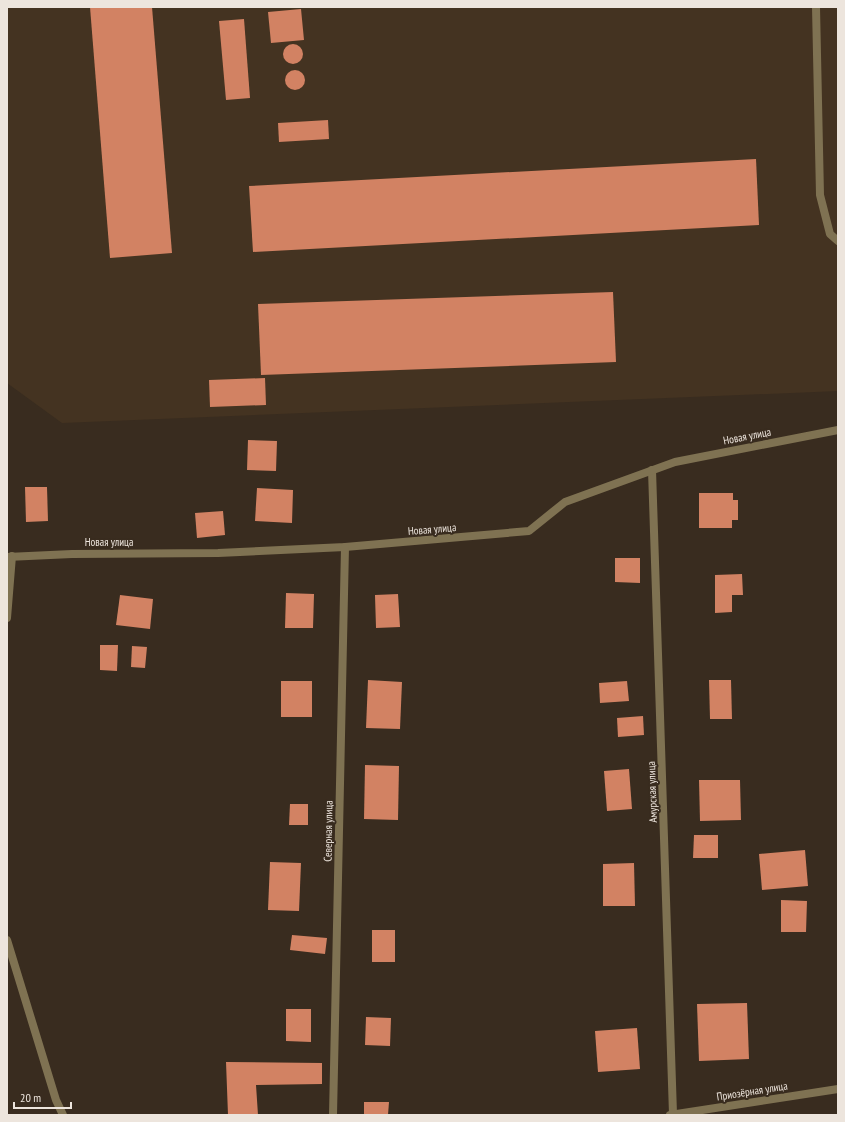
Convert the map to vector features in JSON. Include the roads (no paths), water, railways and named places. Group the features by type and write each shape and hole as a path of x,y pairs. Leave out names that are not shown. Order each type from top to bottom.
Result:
{"street":[{"path":"816,7 820,195 830,234 838,241"},
{"name":"Новая улица","path":"10,556 218,553 345,547 529,531 565,502 675,462 838,430"},
{"name":"Амурская улица","path":"652,470 671,1114"},
{"name":"Северная улица","path":"333,1115 345,547"},
{"path":"7,618 10,556"},
{"path":"7,940 56,1100 63,1115"},
{"name":"Приозёрная улица","path":"671,1114 838,1089"}]}
